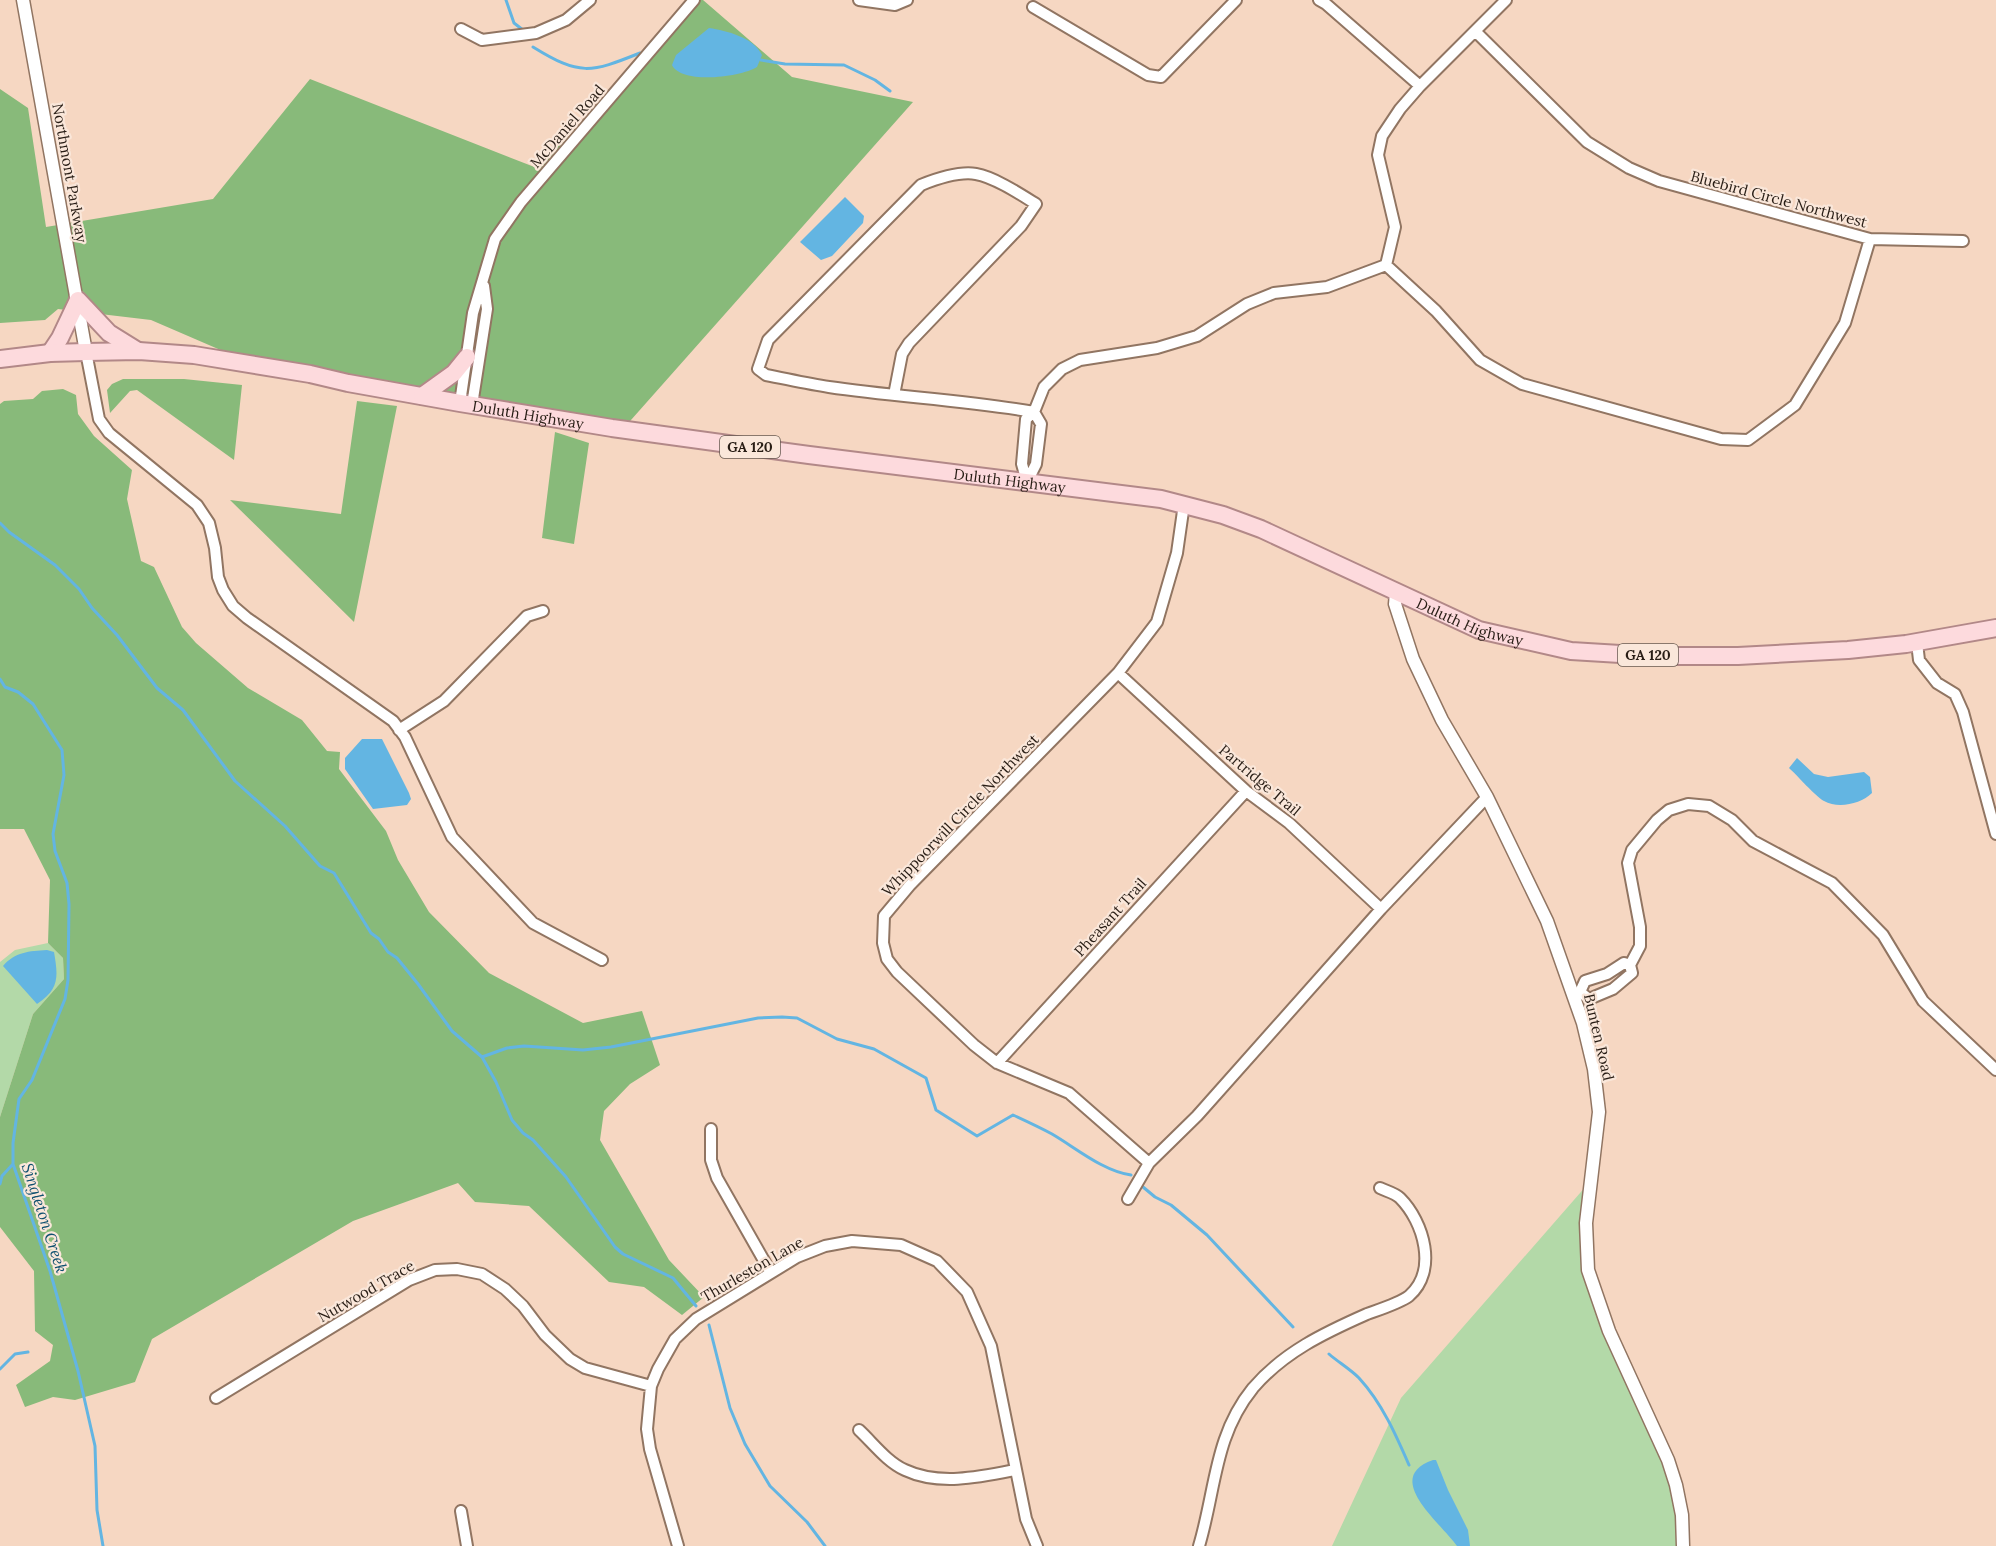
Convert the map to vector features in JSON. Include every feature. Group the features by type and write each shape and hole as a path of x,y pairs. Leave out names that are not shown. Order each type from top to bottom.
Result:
{"main road":[{"path":"50,353 60,338 78,300 109,333 139,351"},
{"name":"Duluth Highway","path":"0,359 50,353 139,351 194,356 263,366 466,404 612,428 798,454 1153,498 1184,504 1261,529 1479,630 1571,651 1653,656 1738,656 1848,650 1917,643 1996,628"},
{"path":"422,396 454,373 467,357"}],"street":[{"name":"Northmont Parkway","path":"23,0 86,352"},
{"path":"461,29 482,39 536,33 566,20 590,0"},
{"name":"McDaniel Road","path":"466,404 467,357 474,313 495,239 521,202 694,0"},
{"path":"859,0 895,4 907,0"},
{"path":"1033,7 1148,75 1161,77 1236,0"},
{"path":"1320,0 1420,86"},
{"path":"1034,412 1044,387 1062,369 1080,360 1157,348 1197,336 1247,304 1274,293 1327,287 1386,265 1395,227 1378,155 1382,136 1400,109 1420,86 1506,0"},
{"name":"Bluebird Circle Northwest","path":"1386,265 1436,310 1480,360 1522,384 1721,439 1748,440 1794,405 1845,323 1870,239 1659,181 1629,168 1587,142 1475,31"},
{"path":"894,395 902,354 909,343 1022,226 1036,204 1009,188 976,174 942,177 921,185 768,340 758,369 766,375 827,387 1034,412"},
{"path":"1870,239 1963,241"},
{"name":"McDaniel Road","path":"466,404 487,309 483,283"},
{"path":"86,352 99,419 109,433 197,505 209,524 215,548 218,577 233,606 393,722 405,737 434,803 452,837 533,923 602,960"},
{"path":"1027,482 1036,465 1041,424 1034,412"},
{"name":"Whippoorwill Circle Northwest","path":"1149,1163 1069,1093 997,1063 955,1029 897,972 887,958 883,943 884,916 910,885 1118,673 1157,622 1177,553 1184,504"},
{"name":"Bunten Road","path":"1396,593 1395,604 1413,659 1442,720 1487,797 1547,921 1577,993 1594,1069 1599,1112 1586,1223 1588,1269 1609,1331 1668,1460 1682,1515 1683,1546"},
{"path":"399,730 444,701 527,616 543,610"},
{"path":"1917,643 1919,660 1937,682 1955,694 1963,712 1996,834"},
{"name":"Partridge Trail","path":"1118,673 1246,790 1289,823 1381,909"},
{"name":"Pheasant Trail","path":"997,1063 1246,790"},
{"path":"1128,1199 1149,1163 1197,1116 1381,909 1487,797"},
{"path":"1630,964 1624,963 1611,972 1585,981 1577,993 1589,999 1613,989 1632,973 1630,964 1640,946 1640,927 1628,863 1632,850 1657,820 1670,810 1688,804 1709,807 1731,820 1753,841 1832,883 1883,935 1923,1002 1996,1070"},
{"path":"1611,972 1619,984"},
{"path":"711,1129 711,1160 717,1178 771,1273"},
{"path":"1199,1546 1222,1441 1240,1406 1255,1386 1282,1360 1318,1335 1408,1297 1422,1278 1426,1259 1424,1241 1419,1227 1399,1196 1380,1188"},
{"name":"Thurleston Lane","path":"678,1546 650,1449 647,1429 651,1386 675,1339 696,1318 797,1257 825,1246 852,1241 901,1245 937,1261 967,1292 991,1346 1026,1519 1037,1546"},
{"name":"Nutwood Trace","path":"216,1398 409,1280 435,1270 457,1269 482,1274 505,1289 523,1306 545,1335 570,1359 585,1368 651,1386"},
{"path":"859,1430 904,1470 930,1478 975,1478 1015,1470"},
{"path":"461,1512 467,1546"}],"green space":[{"path":"700,0 703,0 792,77 913,102 623,429 246,361 151,320 58,309 45,320 0,323 0,89 28,108 46,227 213,199 310,79 537,168"},
{"path":"123,379 184,379 242,385 234,460 137,390 130,391 110,413 107,390 112,384"},
{"path":"63,389 76,395 78,414 94,436 132,470 127,499 141,561 154,567 182,627 196,643 248,688 302,720 327,751 340,752 339,769 386,831 398,860 429,912 489,973 583,1023 642,1011 660,1065 630,1084 604,1111 600,1140 669,1260 704,1297 682,1315 644,1287 609,1282 529,1206 475,1202 458,1183 353,1221 152,1339 135,1382 75,1400 53,1397 25,1407 16,1385 50,1361 53,1345 35,1331 34,1271 0,1227 0,1117 33,1014 64,979 63,958 48,943 50,880 24,829 0,829 0,404 4,401 33,399 42,391"},
{"path":"357,401 397,406 354,622 230,500 341,514"},
{"path":"555,432 589,443 574,544 542,538"},
{"path":"48,943 63,958 64,979 33,1014 0,1117 0,962 15,950"},
{"path":"1587,1185 1582,1269 1663,1440 1678,1525 1677,1546 1332,1546 1401,1398"}],"water":[{"path":"709,28 746,39 762,55 757,67 738,74 712,77 687,75 678,71 672,65 676,55"},
{"path":"845,197 864,216 863,223 832,256 821,260 800,242"},
{"path":"362,739 382,739 409,793 411,799 407,805 373,809 345,769 345,758"},
{"path":"1797,758 1814,774 1828,777 1864,772 1870,777 1872,793 1862,800 1849,804 1836,805 1824,801 1789,768"},
{"path":"47,950 54,952 56,981 50,993 37,1004 3,966 17,955"},
{"path":"1436,1460 1468,1530 1470,1546 1457,1546 1429,1514 1414,1489 1413,1478 1418,1468"}],"waterway":[{"path":"506,0 514,23 523,30"},
{"path":"533,47 563,63 585,68 609,65 640,53"},
{"path":"761,60 785,64 844,65 875,80 890,91"},
{"path":"0,523 55,565 79,589 157,688 183,710 235,781 285,826 320,866 334,873 371,933 379,939 388,952 397,958 452,1031 482,1057 496,1082 512,1120 566,1177 615,1247 623,1254 673,1278 696,1306"},
{"name":"Singleton Creek","path":"0,679 5,687 18,692 33,704 62,750 64,775 53,834 55,851 67,883 68,980 65,999 32,1080 19,1099 13,1143 13,1164 50,1271 78,1371 95,1446 97,1510 103,1546"},
{"path":"482,1057 507,1048 524,1046 583,1050 611,1047 758,1018 797,1018 837,1039 874,1049 926,1078 936,1110 977,1136 1013,1115 1052,1134 1100,1164 1131,1175"},
{"path":"0,1184 2,1176 13,1164"},
{"path":"1143,1187 1155,1197 1171,1205 1207,1235 1293,1327"},
{"path":"709,1325 730,1408 745,1444 770,1486 807,1522 825,1546"},
{"path":"0,1369 15,1354 28,1352"},
{"path":"1329,1354 1359,1378 1375,1398 1394,1431 1409,1465"}]}
